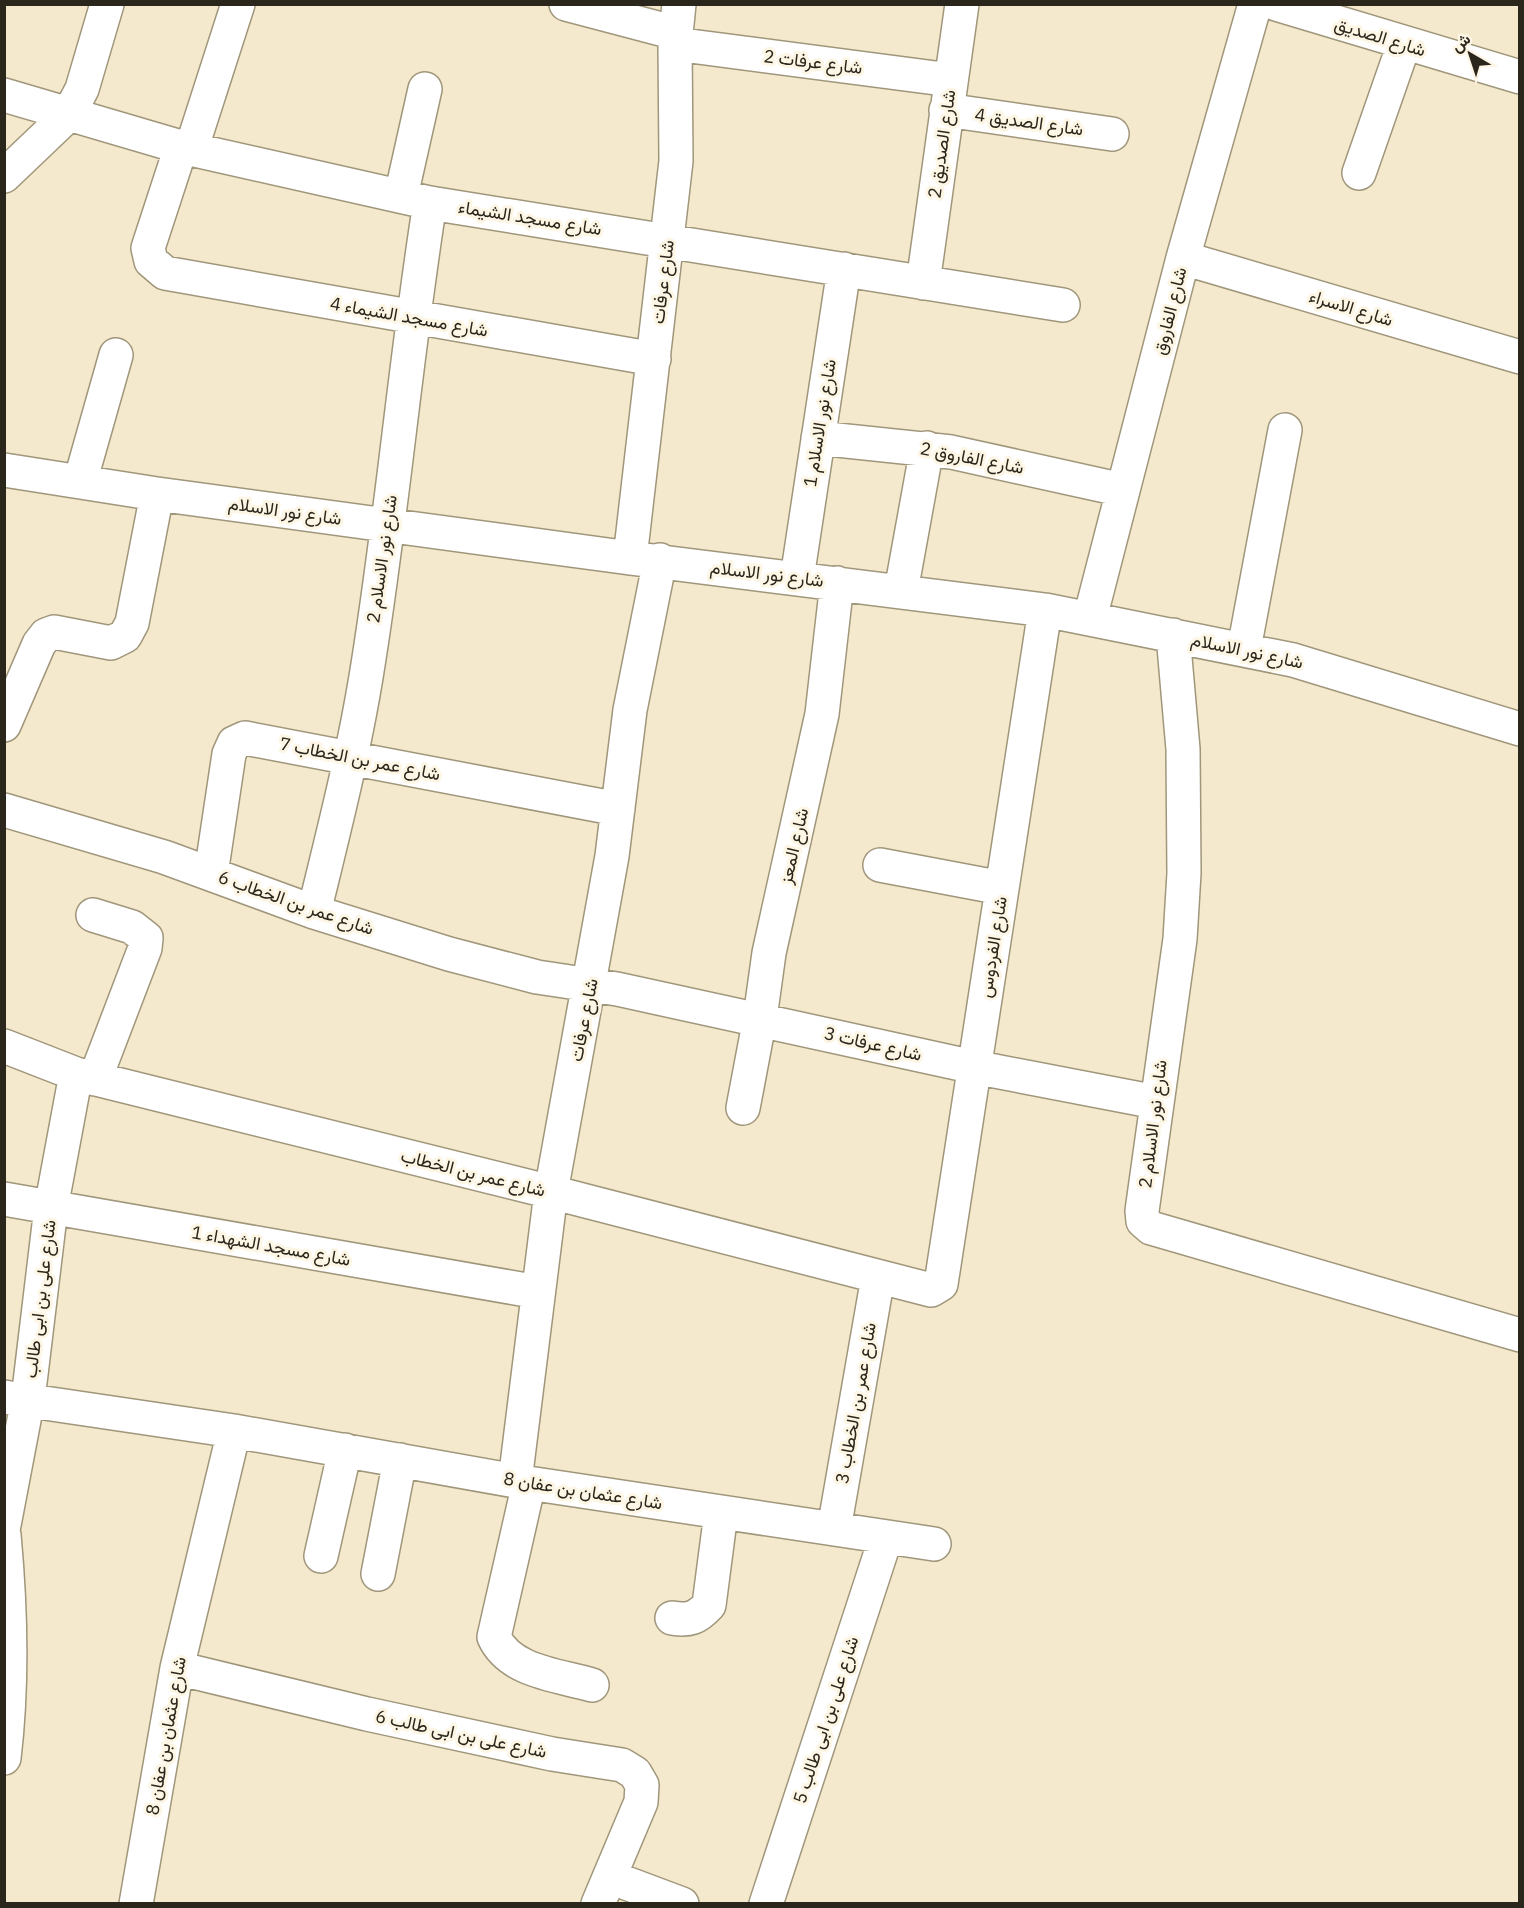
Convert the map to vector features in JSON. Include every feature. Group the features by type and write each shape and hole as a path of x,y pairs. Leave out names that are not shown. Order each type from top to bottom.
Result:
{"street":[{"path":"4,176 69,114 82,89 107,4"},
{"path":"186,148 238,4"},
{"name":"شارع عرفات 2","path":"566,4 676,27 948,95"},
{"name":"شارع الصديق 2","path":"922,283 962,4"},
{"name":"شارع الفاروق","path":"1090,618 1183,258 1255,4"},
{"name":"شارع الصديق","path":"1276,4 1520,77"},
{"name":"شارع عرفات","path":"592,1685 524,1666 507,1656 494,1637 522,1482 538,1292 551,1192 591,985 618,809 630,710 645,559 654,359 676,161 676,27"},
{"path":"1359,173 1404,44"},
{"name":"شارع نور الاسلام 2","path":"314,912 366,678 388,525 412,318 416,199 425,89"},
{"name":"شارع مسجد الشيماء","path":"4,94 186,148 416,199 1063,305"},
{"name":"شارع الصديق 4","path":"948,95 1112,134"},
{"name":"شارع مسجد الشيماء 4","path":"186,148 148,248 151,261 165,273 654,359"},
{"name":"شارع الاسراء","path":"1183,258 1520,357"},
{"name":"شارع نور الاسلام 1","path":"797,578 844,269"},
{"path":"80,482 116,355"},
{"path":"1245,649 1285,430"},
{"name":"شارع الفاروق 2","path":"818,438 927,448 1123,490"},
{"path":"901,591 927,448"},
{"name":"شارع نور الاسلام","path":"4,470 157,494 1045,610 1293,660 1520,729"},
{"path":"4,725 39,644 46,635 54,632 111,643 125,636 132,623 157,494"},
{"name":"شارع المعز","path":"743,1108 760,1018 769,953 822,714 837,583"},
{"name":"شارع الفردوس","path":"941,1284 1045,610"},
{"name":"شارع نور الاسلام 2","path":"1173,635 1183,748 1184,873 1180,939 1156,1102 1142,1211 1143,1221 1151,1228 1520,1335"},
{"name":"شارع عمر بن الخطاب 7","path":"211,874 229,754 234,743 245,738 618,809"},
{"name":"شارع عمر بن الخطاب 6","path":"4,810 164,857 314,912 449,954 537,977 591,985"},
{"path":"880,865 1002,888"},
{"name":"شارع على بن ابى طالب","path":"4,1525 16,1398 51,1208 86,1076 146,948 146,938 132,927 93,915"},
{"name":"شارع عرفات 3","path":"591,985 760,1018 974,1067 1156,1102"},
{"name":"شارع عمر بن الخطاب","path":"4,1046 86,1076 931,1290 941,1284"},
{"name":"شارع مسجد الشهداء 1","path":"4,1199 538,1292"},
{"name":"شارع عمر بن الخطاب 3","path":"834,1529 878,1276"},
{"name":"شارع عثمان بن عفان 8","path":"16,1398 234,1431 522,1482 934,1544"},
{"name":"شارع عثمان بن عفان 8","path":"136,1904 177,1668 234,1431"},
{"path":"321,1556 345,1450"},
{"path":"378,1574 400,1460"},
{"path":"672,1618 686,1620 699,1616 709,1605 721,1513"},
{"path":"4,1535 10,1708 4,1758"},
{"name":"شارع على بن ابى طالب 5","path":"766,1904 885,1537"},
{"name":"شارع على بن ابى طالب 6","path":"177,1668 367,1714 552,1754 622,1765 635,1773 642,1785 641,1802 604,1890"},
{"path":"604,1890 682,1904"}]}
